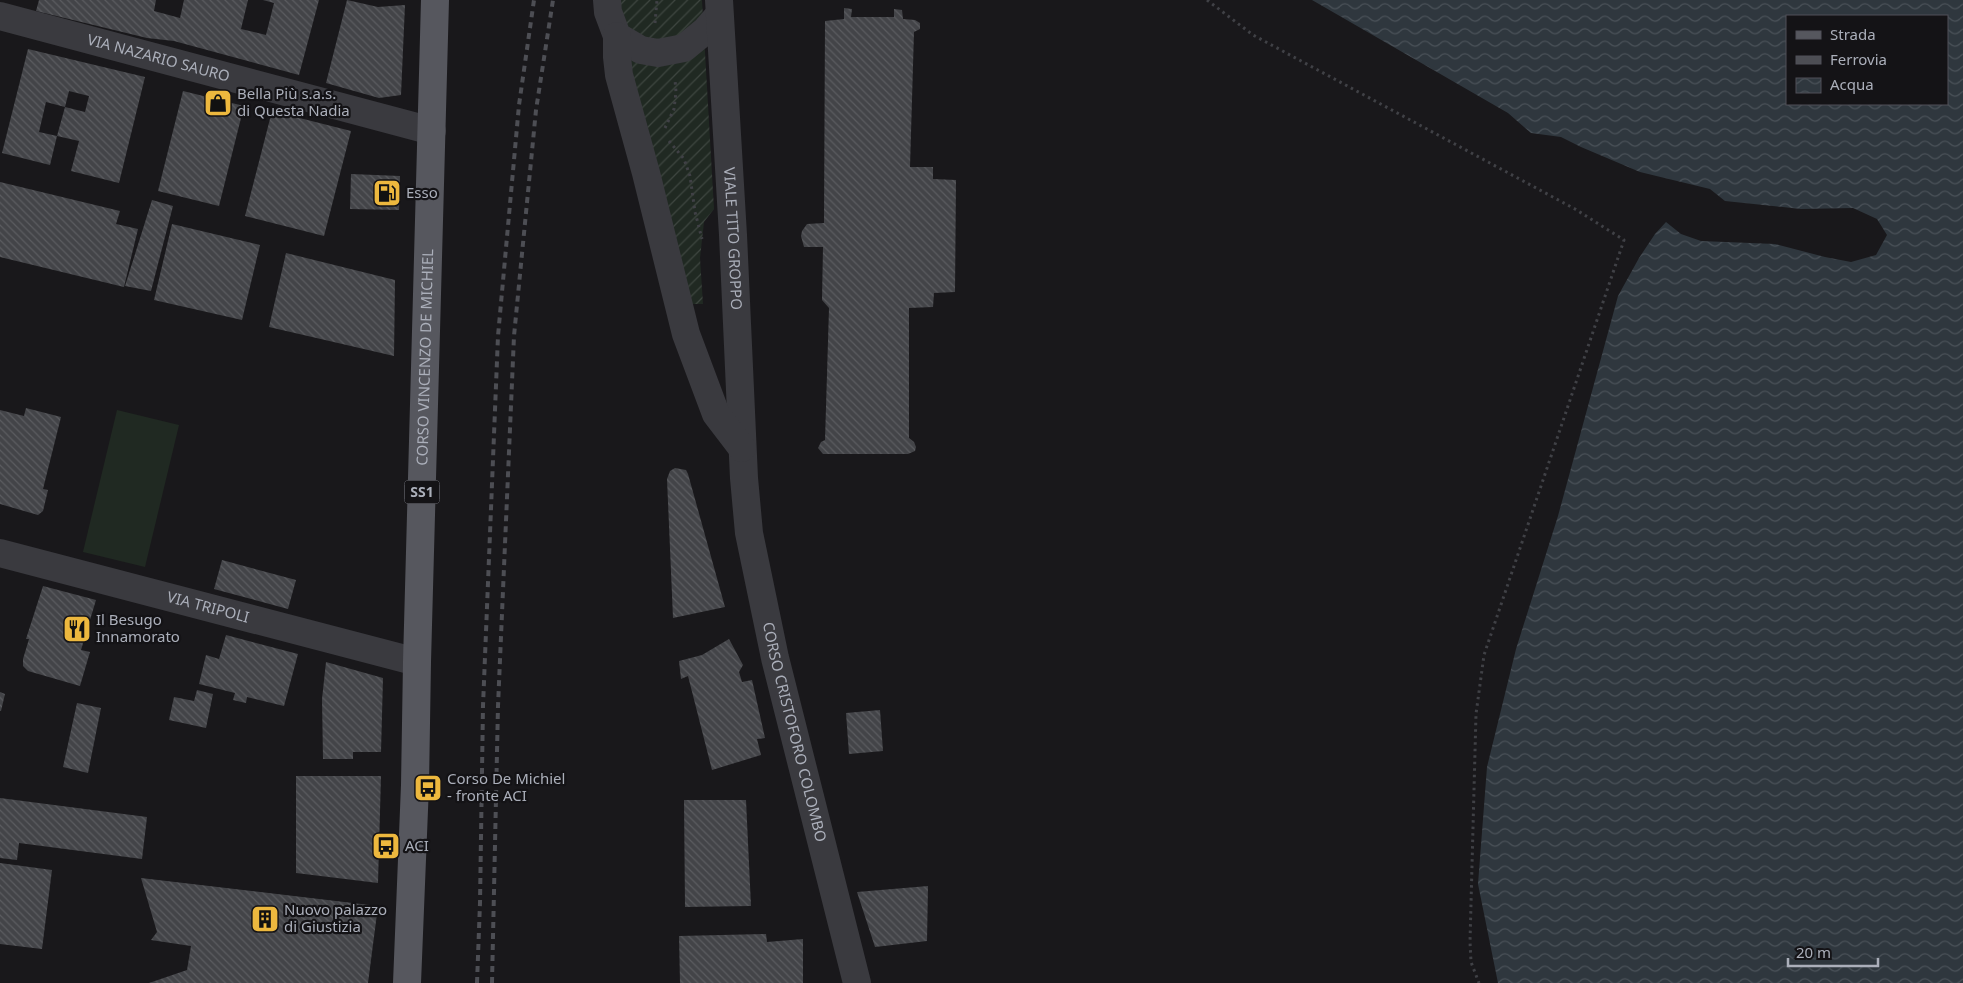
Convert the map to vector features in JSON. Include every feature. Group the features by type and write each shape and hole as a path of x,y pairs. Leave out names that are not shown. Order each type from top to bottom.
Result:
{"main road":[{"name":"CORSO VINCENZO DE MICHIEL","path":"407,983 415,785 435,0"}],"street":[{"path":"607,0 608,12 618,36 617,57 619,75 646,173 686,334 716,414 742,448"},
{"path":"618,36 641,50 658,53 684,48 706,30 719,7"},
{"name":"VIALE TITO GROPPO","path":"719,7 733,235 744,478"},
{"name":"VIA NAZARIO SAURO","path":"3,17 432,131"},
{"name":"CORSO CRISTOFORO COLOMBO","path":"744,478 749,533 775,658 857,983"},
{"name":"VIA TRIPOLI","path":"0,554 417,662"}],"path":[{"path":"1207,0 1253,35 1575,210 1624,240 1484,655 1476,714 1470,942 1471,962 1479,983"}],"shaded area":[{"path":"614,0 702,0 714,209 704,222 700,258 703,304 688,304"},
{"path":"117,410 179,425 145,567 83,552"}],"water":[{"path":"1312,0 1963,0 1963,983 1498,983 1478,884 1487,767 1516,649 1558,516 1618,296 1639,258 1655,234 1666,222 1681,234 1701,241 1775,244 1851,262 1876,255 1887,235 1877,219 1853,208 1801,209 1725,201 1710,189 1640,172 1561,137 1531,133 1508,113"}],"building":[{"path":"39,0 156,0 154,11 180,18 184,0 248,0 241,29 266,35 274,3 263,0 319,0 299,75 174,41 147,38 36,11"},
{"path":"347,0 378,7 405,5 401,95 379,98 326,83"},
{"path":"844,8 852,9 851,17 894,17 894,9 902,10 903,19 915,20 920,23 920,29 914,32 910,167 933,167 933,179 956,180 955,292 934,293 933,307 909,308 909,438 916,447 915,451 908,454 823,454 818,448 821,442 825,440 829,308 822,300 823,247 804,247 801,236 807,224 824,223 825,21 844,19"},
{"path":"28,49 145,77 119,183 71,171 79,141 57,136 50,165 2,153","holes":["69,91 89,96 85,112 65,107","46,102 65,107 57,136 39,132"]},
{"path":"183,91 244,106 219,206 158,191"},
{"path":"272,111 351,131 324,236 245,216"},
{"path":"351,174 400,176 399,210 350,209"},
{"path":"0,182 120,211 116,224 138,229 124,287 0,257"},
{"path":"152,200 173,206 151,291 125,286"},
{"path":"172,224 260,245 242,320 154,300"},
{"path":"286,253 395,280 394,356 269,327"},
{"path":"26,408 61,417 43,489 48,490 43,511 38,515 0,504 0,410 24,416"},
{"path":"675,468 686,470 688,474 725,607 673,618 667,479 670,471"},
{"path":"222,560 296,580 288,609 214,589"},
{"path":"43,586 96,600 81,650 90,652 80,686 28,671 23,666 23,659 29,639 26,639"},
{"path":"226,635 298,654 284,706 247,697 246,703 233,700 235,693 199,684 206,655 219,659"},
{"path":"729,639 743,665 739,672 742,682 752,680 765,738 757,739 761,755 712,770 688,676 681,679 679,661 702,655"},
{"path":"326,662 383,678 381,752 353,752 353,759 323,759 322,699"},
{"path":"197,690 213,694 206,728 169,720 174,697 194,701"},
{"path":"0,692 5,694 1,711 0,711"},
{"path":"77,703 101,708 88,773 63,767"},
{"path":"880,710 883,751 849,754 846,713"},
{"path":"296,776 381,776 378,883 296,873"},
{"path":"0,798 147,817 142,859 19,843 17,860 0,858"},
{"path":"684,800 746,800 751,906 685,907"},
{"path":"0,863 52,870 42,949 0,944"},
{"name":"Nuovo palazzo di Giustizia","path":"141,878 378,906 368,983 149,983 187,970 191,946 151,940 157,932"},
{"path":"928,886 927,941 875,947 857,892"},
{"path":"766,934 767,942 803,939 803,983 680,983 679,936"}],"railway":[{"path":"477,983 483,706 498,336 519,105 534,0"},
{"path":"492,983 498,706 514,336 536,110 553,0"}],"place":[{"name":"Bella Più s.a.s. di Questa Nadia","path":"218,103"},
{"name":"Esso","path":"387,193"},
{"name":"Il Besugo Innamorato","path":"77,629"},
{"name":"Corso De Michiel - fronte ACI","path":"428,788"},
{"name":"ACI","path":"386,846"},
{"name":"Nuovo palazzo di Giustizia","path":"265,919"}]}
